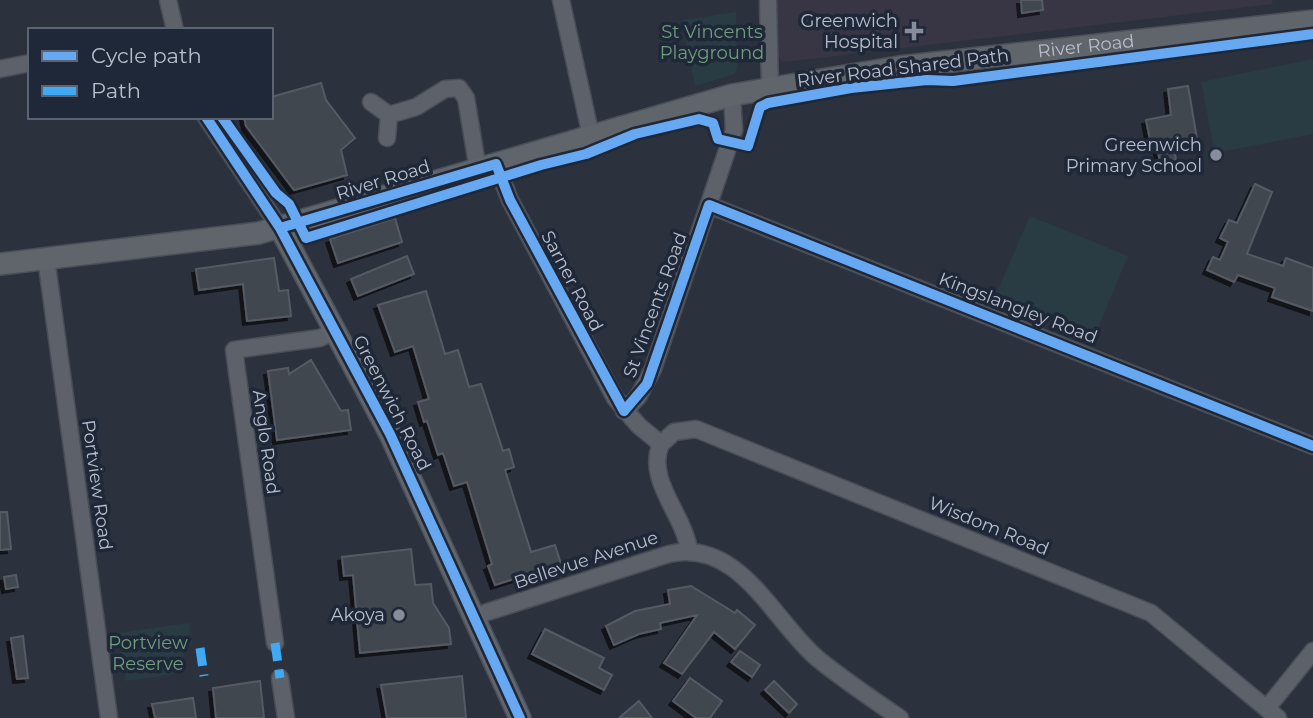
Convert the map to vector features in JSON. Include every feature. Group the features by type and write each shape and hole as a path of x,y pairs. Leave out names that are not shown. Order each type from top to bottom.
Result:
{"main road":[{"name":"River Road","path":"0,264 253,234 280,228 732,95 899,67 1313,21"},
{"name":"Greenwich Road","path":"280,228 390,434 520,718"}],"street":[{"path":"168,0 175,28"},
{"path":"562,0 591,136"},
{"path":"768,0 770,88"},
{"path":"0,69 28,63"},
{"name":"Sarner Road","path":"389,115 416,107 445,89 459,88 466,98 487,167 510,200 624,411 660,444"},
{"name":"St Vincents Road","path":"624,411 647,384 709,205 734,130 732,95"},
{"path":"371,102 389,115 387,138"},
{"name":"Greenwich Road","path":"207,119 280,228"},
{"name":"Kingslangley Road","path":"709,205 1313,446"},
{"name":"Portview Road","path":"46,258 109,718"},
{"name":"Anglo Road","path":"275,643 234,350 320,338 335,331"},
{"name":"Wisdom Road","path":"660,444 674,432 696,429 1151,612 1272,713"},
{"path":"660,444 656,470 685,529 689,551"},
{"name":"Bellevue Avenue","path":"475,616 669,554 689,551 713,556 732,567 817,659 900,718"},
{"path":"1272,713 1313,651"},
{"path":"280,678 286,718"}],"shaded area":[{"name":"Greenwich Hospital","path":"777,0 1272,0 1273,4 784,62 778,57"}],"green space":[{"name":"St Vincents Playground","path":"736,12 737,69 734,74 695,86 682,20"},
{"path":"1313,59 1313,134 1215,153 1201,82"},
{"path":"1030,216 1128,256 1093,340 994,299"},
{"name":"Portview Reserve","path":"189,623 192,645 185,647 183,657 172,659 173,674 126,681 119,633"}],"building":[{"path":"1021,0 1042,0 1043,10 1022,13"},
{"path":"321,83 326,100 355,138 341,150 347,175 294,190 246,126 244,119 273,119 273,96"},
{"path":"1188,86 1197,139 1173,142 1176,160 1160,163 1156,139 1150,140 1146,120 1171,115 1168,89"},
{"path":"1255,184 1272,192 1247,254 1283,266 1286,258 1313,268 1313,311 1272,297 1275,288 1238,275 1234,282 1207,270 1213,257 1220,260 1228,242 1220,238 1229,220 1237,223"},
{"path":"395,218 402,242 338,263 330,239"},
{"path":"407,256 414,274 358,296 351,279"},
{"path":"274,258 279,291 288,290 291,316 247,321 243,284 199,290 196,269"},
{"path":"426,291 445,354 458,350 469,387 481,384 503,451 509,449 514,467 505,470 531,552 555,545 561,564 495,585 488,566 492,564 467,482 454,486 443,453 438,455 427,421 424,422 418,402 429,399 413,346 395,352 378,305"},
{"path":"311,360 341,411 348,410 351,430 277,440 268,371 288,368 289,374"},
{"path":"0,512 7,512 11,549 0,550"},
{"name":"Akoya","path":"411,549 415,585 431,584 433,603 449,628 451,644 360,653 353,575 344,576 342,557"},
{"path":"16,575 18,587 6,589 4,577"},
{"path":"691,586 735,613 737,610 755,625 735,649 714,632 682,674 664,663 697,615 660,623 661,629 639,634 614,645 606,626 635,611 670,604 668,590"},
{"path":"545,629 604,658 599,668 612,675 604,690 532,654"},
{"path":"23,636 28,678 17,679 11,638"},
{"path":"740,651 760,665 752,677 731,662"},
{"path":"462,676 466,718 387,718 381,685"},
{"path":"690,678 722,701 710,718 696,718 673,701"},
{"path":"260,681 264,718 216,718 213,688"},
{"path":"774,681 797,704 789,713 765,690"},
{"path":"193,698 196,718 155,718 152,704"},
{"path":"639,701 652,718 619,718"}],"marked path":[{"path":"275,643 280,678"},
{"path":"200,648 204,676"}],"cycle path":[{"name":"River Road Shared Path","path":"223,119 276,193 289,204 306,238 541,165 586,154 635,134 699,119 713,123 718,139 748,146 760,107 768,103 851,88 927,80 953,81 1313,34"},
{"path":"207,119 280,228 390,434 520,718"},
{"path":"280,228 496,164 510,200 624,411 647,384 709,205 1313,446"}],"place":[{"name":"Greenwich Hospital","path":"914,31"},
{"name":"Greenwich Primary School","path":"1216,155"},
{"name":"Akoya","path":"399,615"}]}
